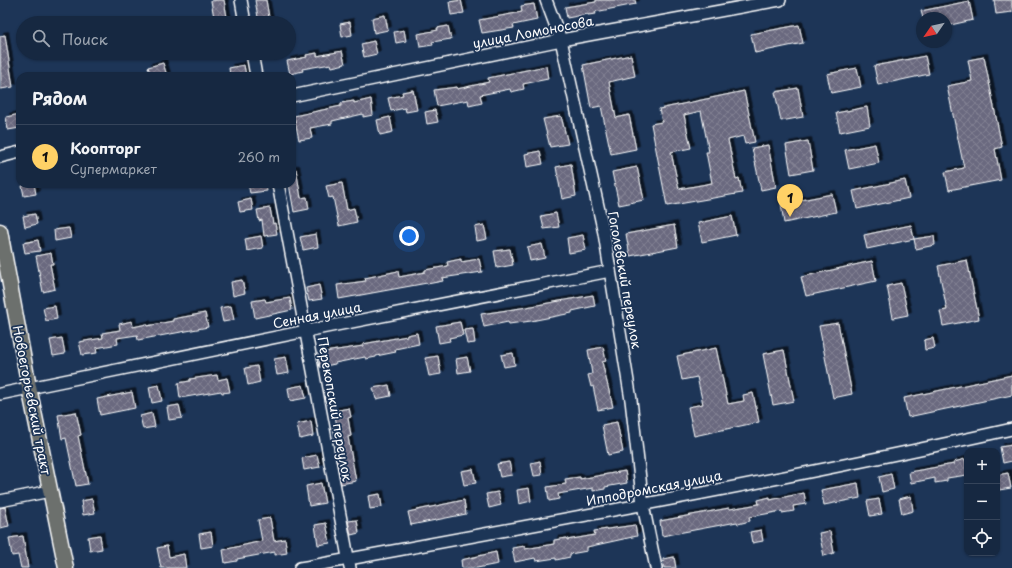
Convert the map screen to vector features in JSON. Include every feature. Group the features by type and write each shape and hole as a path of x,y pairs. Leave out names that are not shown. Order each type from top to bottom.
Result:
{"main road":[{"name":"Новоегорьевский тракт","path":"0,231 29,387 66,568"}],"street":[{"path":"241,0 244,16"},
{"name":"Гоголевский переулок","path":"546,0 561,40 604,233 631,400 643,505 656,568"},
{"name":"улица Ломоносова","path":"296,95 561,40 780,0"},
{"path":"253,60 255,72"},
{"path":"0,157 16,153"},
{"name":"Перекопский переулок","path":"279,188 349,564"},
{"name":"Сенная улица","path":"0,394 306,331 610,271"},
{"name":"Ипподромская улица","path":"300,568 349,564 903,453 1012,429"},
{"path":"0,502 50,491"}],"building":[{"path":"224,0 227,16 214,16 211,1"},
{"path":"255,0 266,0 269,16 258,16"},
{"path":"461,0 464,13 451,15 449,2"},
{"path":"596,0 635,0 636,4 595,12 596,14 567,18 565,7 596,2"},
{"path":"994,0 1012,0 1012,12 996,14"},
{"path":"969,1 973,20 952,25 952,12 921,11"},
{"path":"534,4 537,20 513,25 514,28 482,33 479,20 522,12 521,6"},
{"path":"385,15 388,30 374,33 372,18"},
{"path":"350,22 352,35 342,37 340,24"},
{"path":"799,25 803,43 755,53 751,34"},
{"path":"448,26 451,39 432,42 433,45 420,47 418,34 438,30 437,28"},
{"path":"404,30 406,41 396,43 394,32"},
{"path":"5,35 13,87 1,89 0,36"},
{"path":"374,41 377,54 364,57 361,44"},
{"path":"342,51 345,64 332,67 331,64 302,69 303,71 296,73 290,72 287,61 296,60 307,57 306,55 317,53 317,56"},
{"path":"631,55 635,76 609,82 616,118 629,115 636,149 611,154 601,106 591,108 583,65"},
{"path":"925,56 929,74 878,85 874,66"},
{"path":"984,57 1002,147 995,149 1001,180 949,190 945,172 964,168 947,86 972,81 968,60"},
{"path":"163,63 166,72 150,72 148,67"},
{"path":"244,65 245,72 230,72 229,68"},
{"path":"546,66 548,79 523,84 524,89 511,92 510,89 480,95 482,103 469,106 468,100 437,106 434,90 457,87 457,89 489,82 488,78"},
{"path":"857,68 861,87 831,93 827,74"},
{"path":"798,88 803,117 781,121 775,92"},
{"path":"413,90 417,110 406,112 405,108 391,111 388,98 403,95 402,92"},
{"path":"744,91 755,142 745,144 743,136 728,140 736,179 739,178 742,193 667,206 651,124 662,122 659,109","holes":["701,111 709,152 706,152 712,183 679,189 671,152 691,148 684,115"]},
{"path":"371,99 373,115 363,117 363,114 332,121 332,124 310,128 312,138 299,140 296,126 296,116 341,106 341,103 354,101 354,103"},
{"path":"867,107 870,126 840,132 836,113"},
{"path":"435,110 438,122 427,124 425,112"},
{"path":"16,115 16,129 8,130 6,117"},
{"path":"561,116 568,144 550,147 543,119"},
{"path":"390,117 393,132 380,135 377,120"},
{"path":"808,141 813,170 791,174 786,145"},
{"path":"875,144 879,163 849,169 845,150"},
{"path":"768,145 776,187 761,190 752,148"},
{"path":"540,151 543,164 527,167 525,154"},
{"path":"571,164 576,196 562,199 556,167"},
{"path":"637,167 644,200 619,205 612,172"},
{"path":"296,169 301,198 307,197 309,209 294,212 290,188 296,188"},
{"path":"905,180 909,198 857,209 853,191"},
{"path":"342,183 347,210 354,208 357,222 339,226 333,197 329,198 326,186"},
{"path":"22,188 35,188 36,194 24,196"},
{"path":"249,188 267,188 267,191 250,193"},
{"path":"832,194 836,212 784,223 781,204"},
{"path":"251,199 253,210 240,212 238,202"},
{"path":"270,208 273,224 275,223 277,234 264,236 262,220 259,221 257,210"},
{"path":"556,213 559,227 544,229 541,216"},
{"path":"35,214 37,224 25,227 23,216"},
{"path":"732,216 736,235 702,242 698,223"},
{"path":"484,225 487,239 477,241 475,227"},
{"path":"674,225 678,247 630,256 626,234"},
{"path":"911,225 914,239 867,249 864,235"},
{"path":"69,228 71,238 55,241 54,230"},
{"path":"316,234 318,247 303,250 300,237"},
{"path":"583,235 586,250 569,253 567,238"},
{"path":"261,236 263,248 247,251 245,239"},
{"path":"934,236 935,245 916,249 914,239"},
{"path":"38,240 40,251 25,253 23,243"},
{"path":"542,244 545,258 530,261 527,247"},
{"path":"510,249 513,265 497,268 494,251"},
{"path":"51,253 53,264 50,264 55,289 43,292 36,256"},
{"path":"461,259 461,262 479,259 482,272 442,278 443,281 339,299 337,285 366,281 365,278 398,271 399,277 425,272 425,270 448,266 447,262"},
{"path":"967,260 979,319 943,326 940,311 947,310 938,266"},
{"path":"872,261 876,281 806,296 801,277"},
{"path":"242,280 245,293 233,296 231,282"},
{"path":"901,283 908,315 893,318 887,286"},
{"path":"319,285 322,299 309,301 306,288"},
{"path":"593,295 595,306 572,311 572,313 531,321 509,324 508,322 484,327 481,314 521,308"},
{"path":"290,298 292,310 255,318 252,301 265,299 266,302"},
{"path":"55,306 57,319 46,321 43,308"},
{"path":"231,306 234,320 223,322 220,308"},
{"path":"205,313 208,327 138,340 137,335 117,338 118,344 96,348 97,353 82,355 79,342 103,338 102,333 120,330 119,324 132,321 133,327 147,324 147,326"},
{"path":"460,322 463,335 449,338 450,341 439,343 436,326"},
{"path":"838,323 852,394 833,398 819,326"},
{"path":"473,329 475,343 467,344 464,330"},
{"path":"417,333 419,344 395,349 396,352 376,357 366,359 365,357 320,367 318,353 363,346 363,344"},
{"path":"62,338 65,354 53,356 50,340"},
{"path":"933,338 935,348 925,350 924,340"},
{"path":"603,347 606,361 602,362 613,407 598,410 593,386 591,387 588,375 592,374 588,350"},
{"path":"716,348 728,404 744,401 743,395 753,393 759,422 694,436 688,407 703,404 697,377 682,380 677,356"},
{"path":"784,350 794,401 773,405 763,354"},
{"path":"513,353 515,365 504,367 501,355"},
{"path":"438,356 441,374 429,376 425,358"},
{"path":"286,357 289,373 277,375 274,359"},
{"path":"467,357 470,371 458,373 456,359"},
{"path":"257,366 260,382 248,385 245,368"},
{"path":"217,375 218,380 227,378 230,392 222,393 221,391 180,398 178,383 190,381 190,379"},
{"path":"1012,375 1012,395 908,417 904,398"},
{"path":"159,385 162,401 152,403 149,387"},
{"path":"303,385 306,398 290,401 288,388"},
{"path":"389,385 391,396 376,399 373,388"},
{"path":"132,392 135,408 100,415 97,399"},
{"path":"179,405 182,418 169,420 167,407"},
{"path":"349,408 351,417 348,418 351,436 348,437 356,481 341,484 335,452 338,452 333,427 337,426 334,411"},
{"path":"76,412 81,435 78,436 88,484 76,486 66,438 62,439 58,415"},
{"path":"152,413 155,427 143,429 140,416"},
{"path":"311,421 313,436 300,439 297,424"},
{"path":"617,422 623,452 608,455 602,425"},
{"path":"1012,445 1012,461 1003,463 1000,447"},
{"path":"317,455 320,467 304,470 302,458"},
{"path":"964,459 964,475 947,478 947,481 935,483 935,478 911,483 909,472 954,464 954,462"},
{"path":"540,461 542,475 534,476 531,463"},
{"path":"509,462 512,475 500,477 497,464"},
{"path":"473,469 476,483 464,485 461,471"},
{"path":"625,471 627,483 593,491 593,488 558,494 559,499 549,501 547,487 566,484 565,479 580,477 580,479"},
{"path":"1008,473 1011,488 1000,490 1000,474"},
{"path":"891,474 894,489 882,492 879,477"},
{"path":"321,483 325,503 309,506 306,486"},
{"path":"858,483 860,498 824,505 821,490"},
{"path":"529,488 531,501 519,504 517,490"},
{"path":"498,492 501,505 489,508 486,494"},
{"path":"804,493 806,504 793,506 794,511 782,513 782,511 749,517 750,521 738,524 737,522 662,536 660,521 759,504 758,500 770,497 770,500"},
{"path":"380,494 382,507 370,509 368,496"},
{"path":"911,496 913,511 902,514 899,499"},
{"path":"92,499 95,513 83,515 81,501"},
{"path":"879,499 882,514 870,516 867,501"},
{"path":"464,500 466,514 411,525 408,512"},
{"path":"5,507 9,526 0,528 0,508"},
{"path":"270,518 274,541 285,539 287,553 275,555 275,552 237,559 237,561 225,563 223,550 262,541 258,520"},
{"path":"357,520 359,533 351,535 348,521"},
{"path":"326,523 330,543 318,545 315,525"},
{"path":"635,525 637,536 587,547 587,551 570,554 570,557 556,560 556,558 536,561 535,558 515,562 512,548 525,546 525,549 554,544 554,540 567,538 567,540 595,535 594,531"},
{"path":"761,530 763,541 752,543 750,532"},
{"path":"830,531 834,553 824,556 819,533"},
{"path":"211,532 213,546 201,548 199,534"},
{"path":"100,535 102,549 90,551 88,537"},
{"path":"23,536 28,568 21,568 18,555 12,556 9,538"},
{"path":"167,546 169,557 184,554 186,568 161,568 157,548"},
{"path":"496,552 498,564 477,568 462,568 461,560"},
{"path":"674,557 676,568 664,568 663,559"}],"place":[{"name":"Коопторг","path":"790,217"}]}
